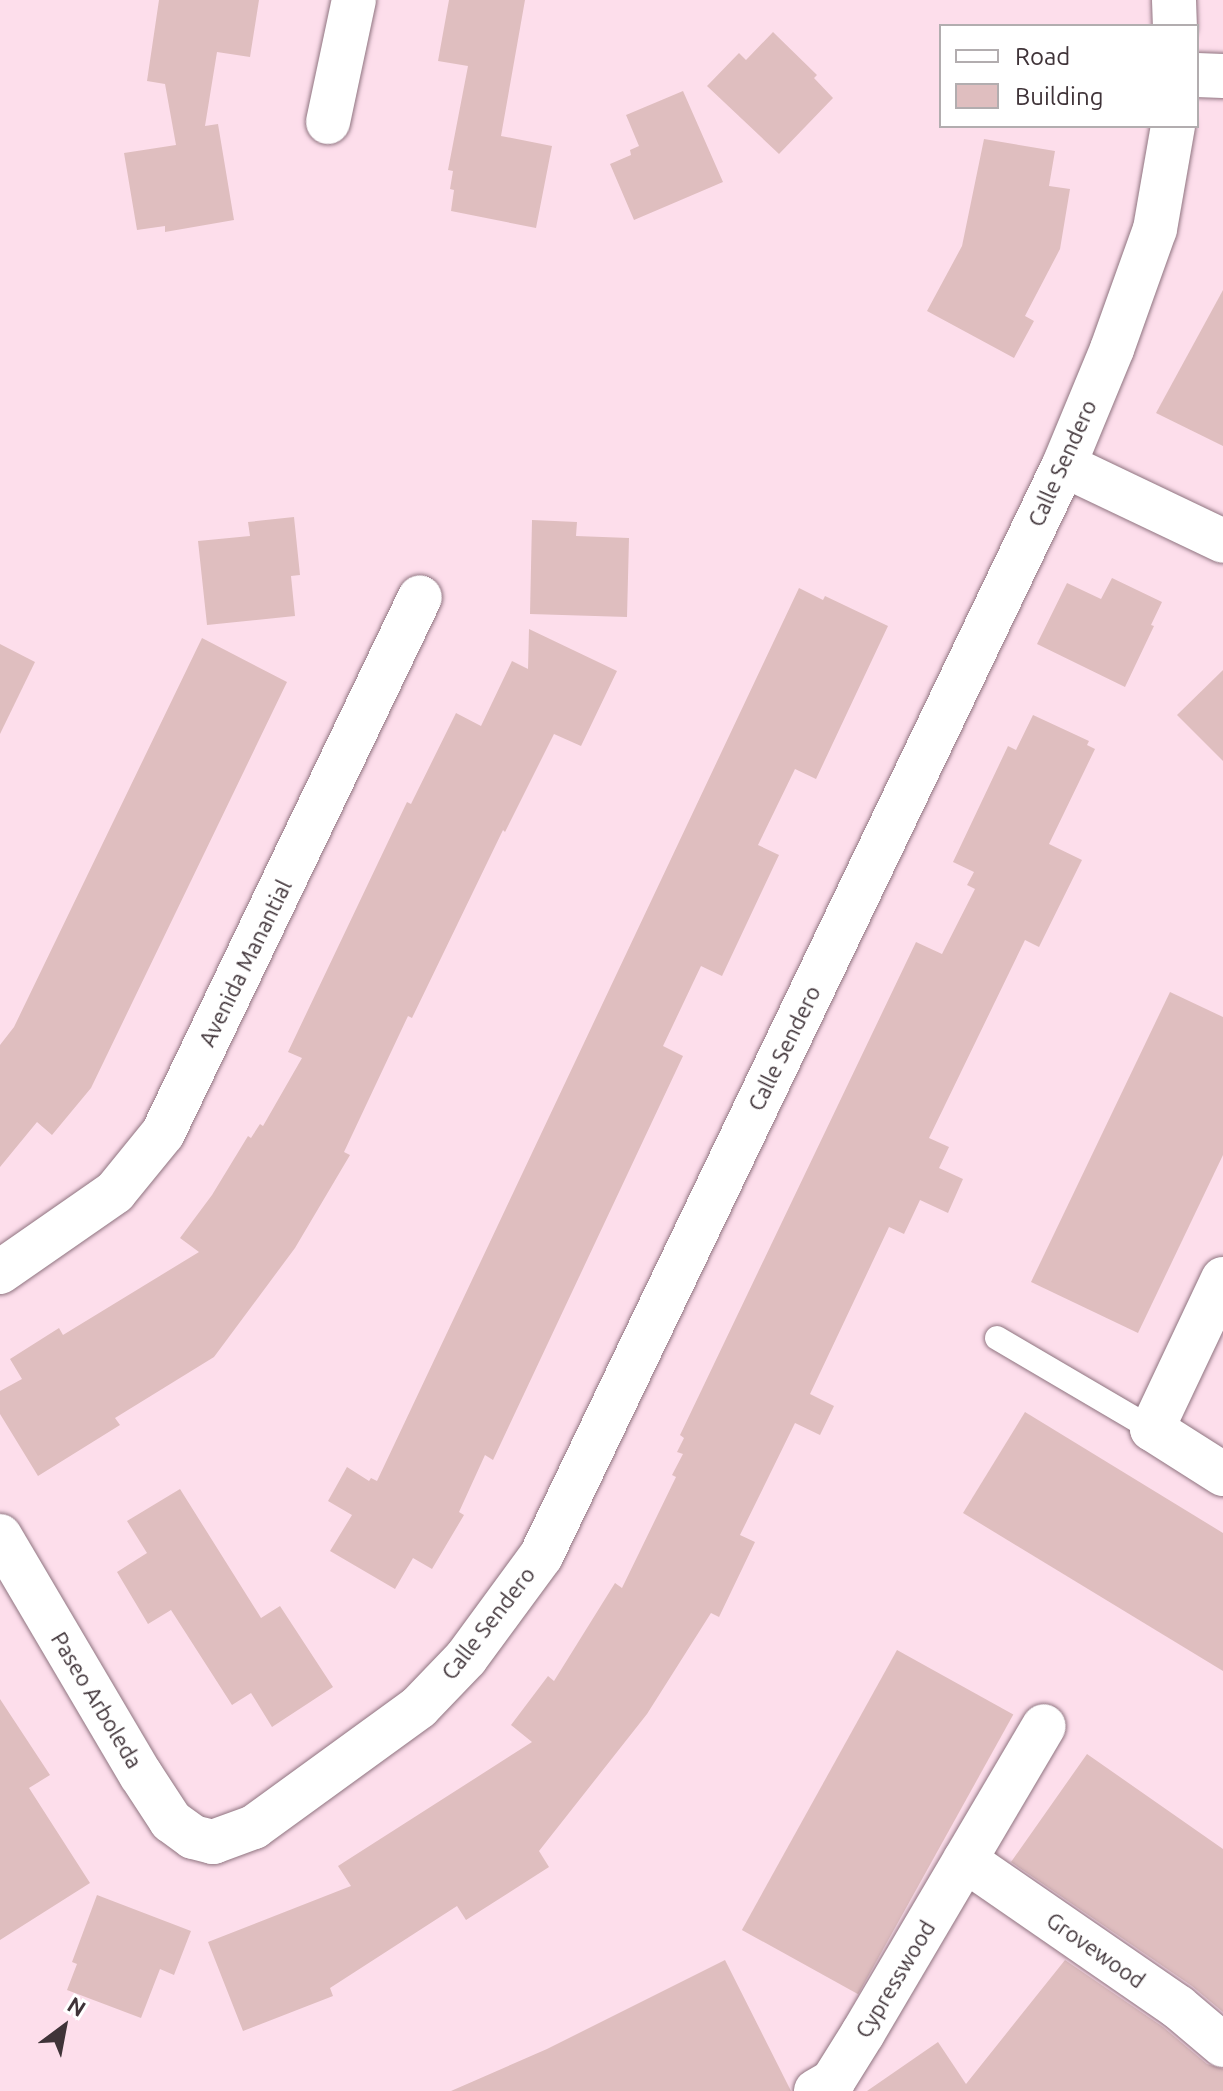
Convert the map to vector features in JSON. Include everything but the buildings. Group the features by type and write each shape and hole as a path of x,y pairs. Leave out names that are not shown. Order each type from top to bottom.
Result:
{"street":[{"path":"328,122 354,0"},
{"path":"1174,0 1175,24"},
{"path":"1199,75 1223,76"},
{"name":"Calle Sendero","path":"213,1842 254,1827 419,1707 466,1658 541,1556 1064,465 1112,349 1155,229 1173,128"},
{"path":"1064,465 1223,541"},
{"name":"Avenida Manantial","path":"0,1272 115,1192 163,1133 420,597"},
{"path":"1223,1279 1152,1429 1223,1474"},
{"name":"Paseo Arboleda","path":"0,1536 171,1821 193,1837 213,1842"},
{"name":"Cypresswood","path":"816,2091 833,2081 848,2058 1044,1726"},
{"name":"Grovewood","path":"965,1860 1178,2007 1223,2045"}],"lane":[{"path":"997,1338 1152,1429"}]}
